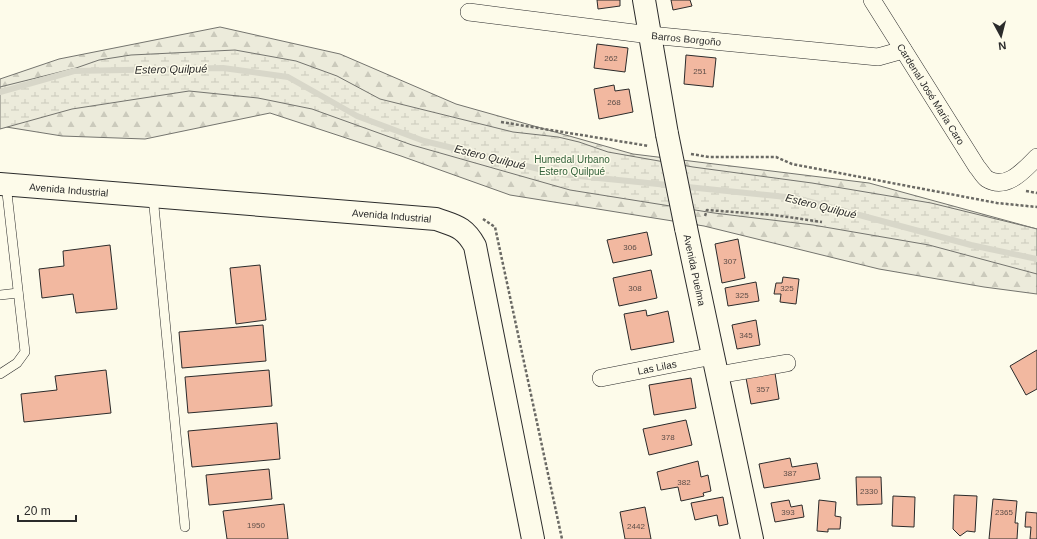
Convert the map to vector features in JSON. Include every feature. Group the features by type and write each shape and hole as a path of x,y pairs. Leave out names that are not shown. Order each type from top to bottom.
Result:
{"street":[{"name":"Avenida Puelma","path":"644,0 667,134 752,539"},
{"name":"Cardenal José María Caro","path":"872,0 977,167 987,178 997,182 1010,180 1016,177 1037,157"},
{"name":"Barros Borgoño","path":"469,12 650,35 878,57 903,50"},
{"name":"Avenida Industrial","path":"3,184 436,219 455,226 468,234 475,246 533,539"},
{"name":"Las Lilas","path":"601,378 716,366 787,363"}],"lane":[{"path":"0,374 17,363 25,352 3,184"},
{"path":"153,196 185,527"},
{"path":"0,295 18,293"}],"path":[{"path":"501,122 650,146"},
{"path":"686,153 709,157 776,157 792,164 998,203 1037,207"},
{"path":"686,228 704,222 707,210 774,215 822,222"},
{"path":"477,216 495,227 562,539"}],"green space":[{"path":"220,27 340,54 456,104 633,154 869,183 1037,229 1037,294 984,287 879,269 704,226 510,195 401,156 270,113 145,139 62,136 0,126 0,79 59,59"},
{"name":"Humedal Urbano Estero Quilpué","path":"235,50 296,61 337,76 380,99 513,132 558,137 579,142 608,152 693,167 812,183 931,203 1037,229 1037,274 929,245 813,225 714,213 570,190 412,145 312,109 258,98 189,91 72,109 0,129 0,87 76,68 99,60 131,55"}],"building":[{"path":"597,0 620,0 620,6 598,9"},
{"path":"671,0 690,0 692,6 673,10"},
{"path":"597,44 628,48 625,72 594,68"},
{"path":"686,55 716,58 713,87 684,84"},
{"path":"614,85 615,91 629,89 633,112 599,119 594,89"},
{"path":"647,232 652,255 613,263 607,240"},
{"path":"738,239 745,278 722,283 715,244"},
{"path":"110,245 117,309 76,313 73,294 42,298 39,269 64,266 63,251"},
{"path":"260,265 266,320 236,324 230,268"},
{"path":"651,270 657,298 619,306 613,278"},
{"path":"783,277 799,279 796,304 780,302 781,294 774,294 776,283 782,283"},
{"path":"756,282 759,301 728,306 725,288"},
{"path":"646,310 647,316 668,311 674,342 631,350 624,314"},
{"path":"756,320 760,345 737,349 732,325"},
{"path":"263,325 266,361 182,368 179,332"},
{"path":"1037,350 1037,389 1026,395 1010,366"},
{"path":"106,370 111,413 24,422 21,394 57,390 55,376"},
{"path":"269,370 272,406 188,413 185,377"},
{"path":"775,373 779,399 751,404 746,378"},
{"path":"691,378 696,408 654,415 649,385"},
{"path":"686,420 692,445 649,455 643,429"},
{"path":"277,423 280,459 192,467 188,431"},
{"path":"790,458 792,467 817,463 820,479 764,488 759,464"},
{"path":"698,461 701,477 708,475 711,491 703,493 704,496 681,501 678,487 661,490 657,472"},
{"path":"269,469 272,499 209,505 206,475"},
{"path":"856,477 881,477 882,504 857,505"},
{"path":"954,495 977,496 975,532 967,531 960,536 953,529"},
{"path":"893,496 915,497 914,527 892,526"},
{"path":"723,497 728,524 719,526 717,515 695,520 691,503"},
{"path":"993,499 1017,501 1015,523 1018,523 1017,539 989,539"},
{"path":"789,500 791,507 802,505 804,517 775,522 771,503"},
{"path":"819,500 836,502 835,516 841,517 840,529 828,529 828,532 817,531"},
{"path":"284,504 288,539 227,539 223,511"},
{"path":"645,507 651,539 625,539 620,512"},
{"path":"1026,512 1037,513 1037,539 1030,539 1031,527 1025,527"}],"waterway":[{"name":"Estero Quilpué","path":"0,92 74,71 223,68 288,77 357,116 424,141 559,174 796,198 971,245 1037,259"}]}
